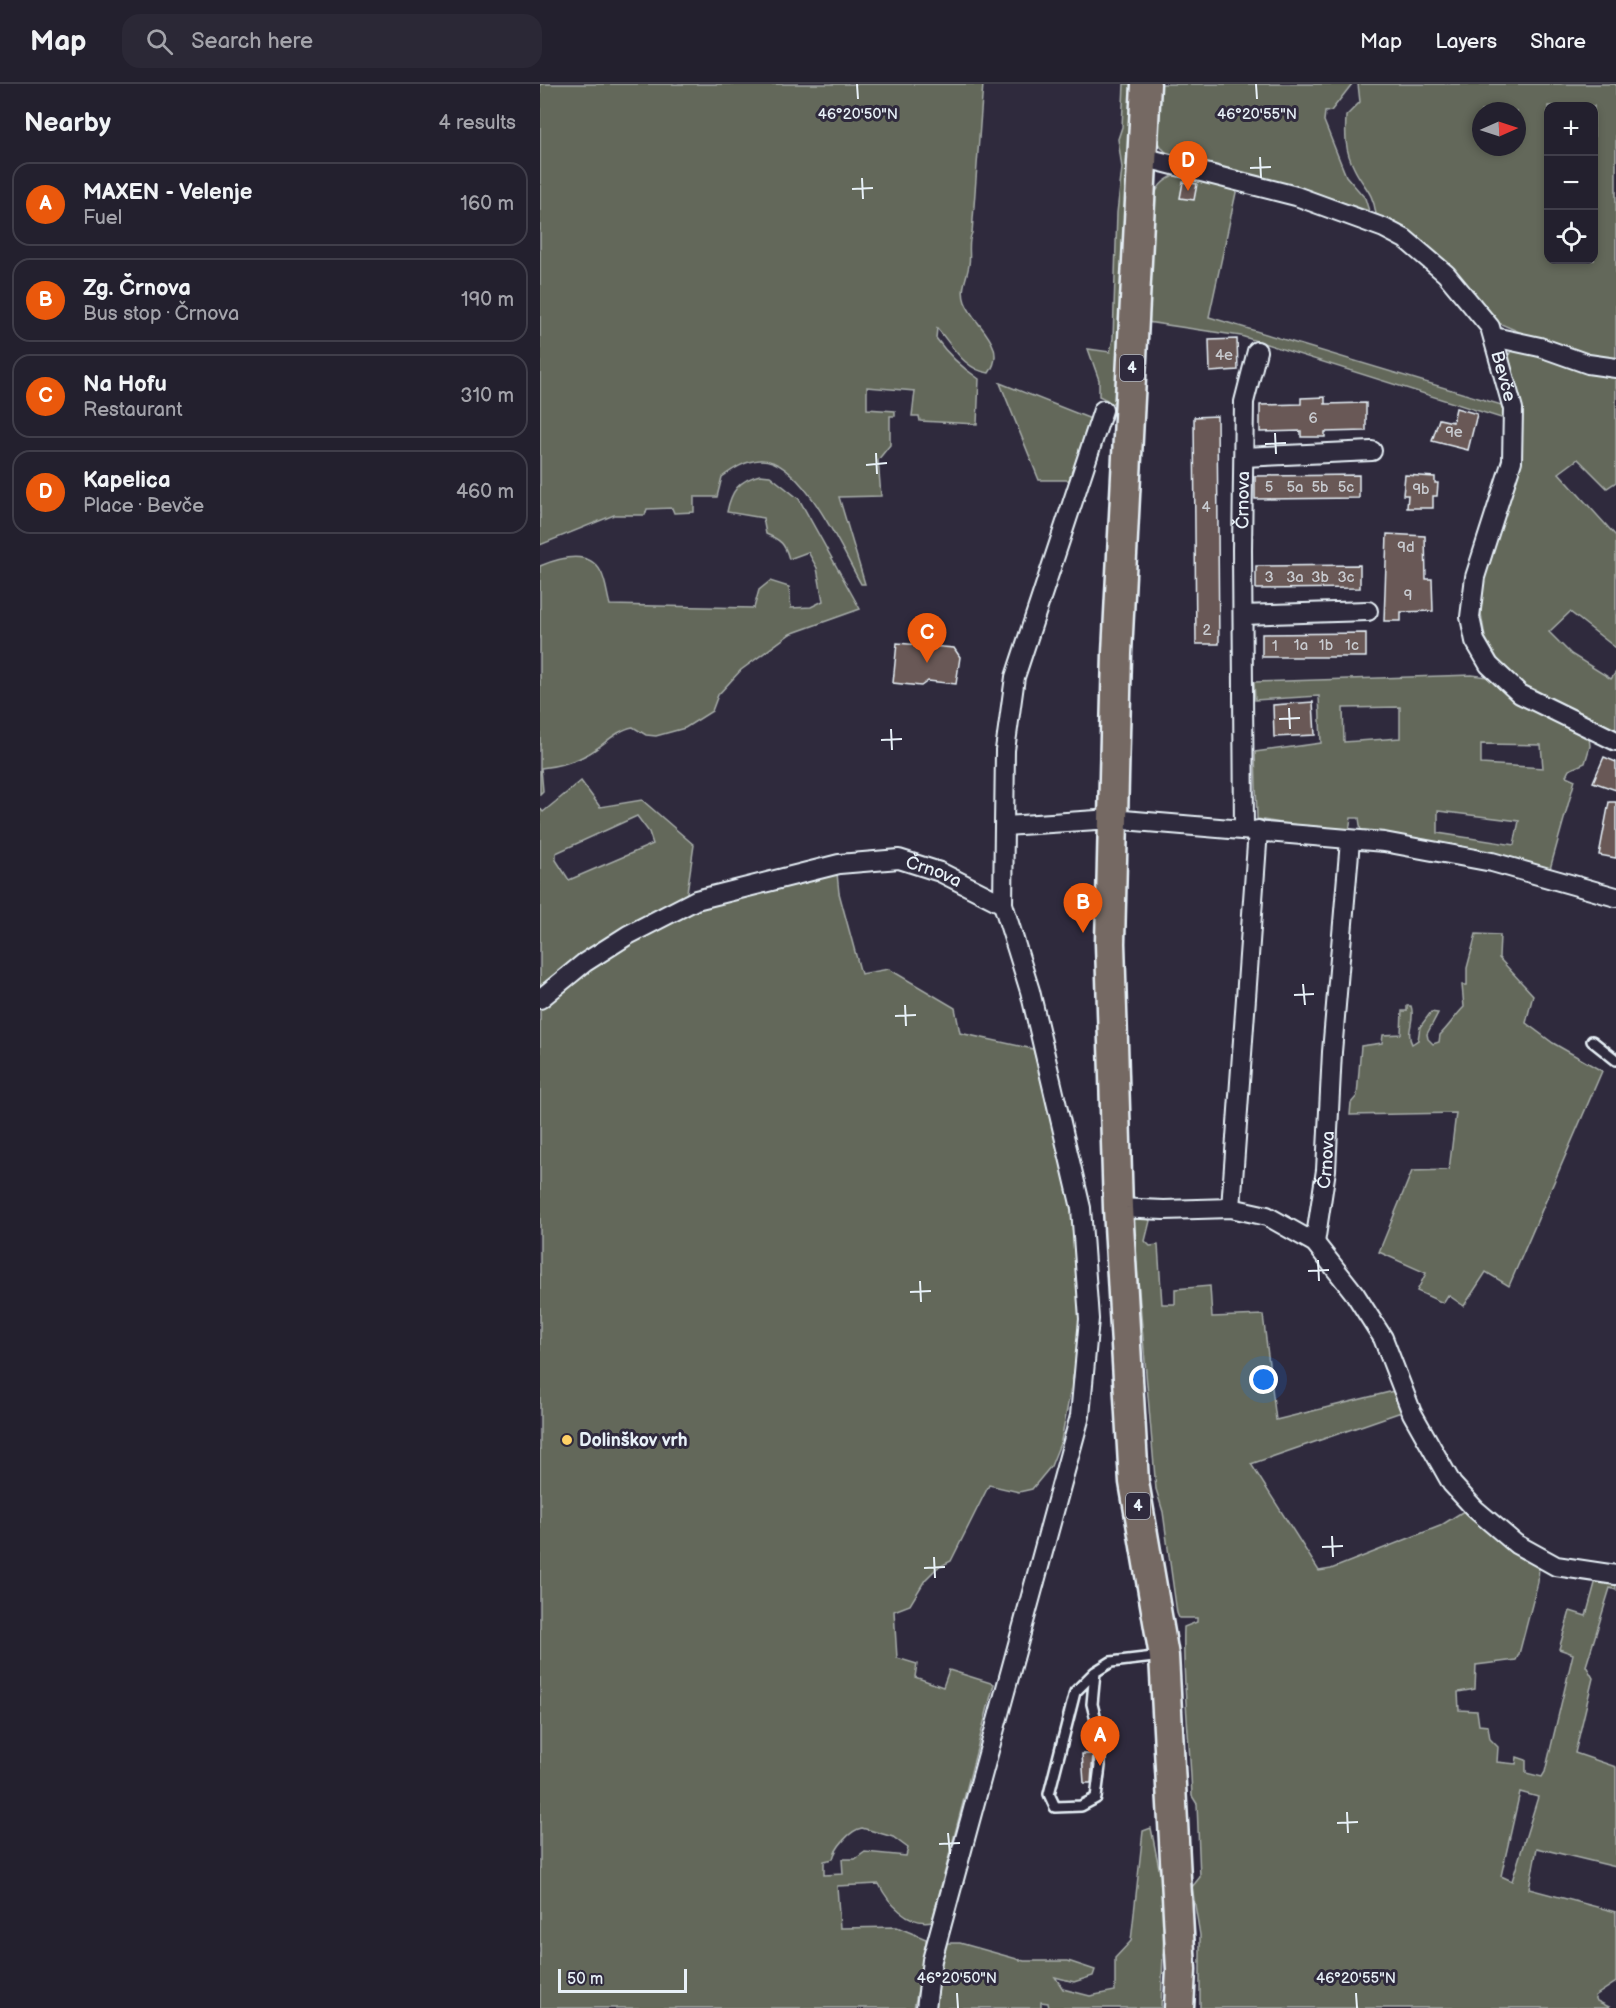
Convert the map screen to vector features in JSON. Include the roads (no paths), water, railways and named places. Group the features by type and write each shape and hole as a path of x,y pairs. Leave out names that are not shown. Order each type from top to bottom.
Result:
{"main road":[{"name":"4","path":"1146,84 1117,653 1110,943 1118,1208 1134,1482 1164,1656 1181,1970 1179,2008"}],"street":[{"name":"Bevče","path":"1142,157 1296,196 1367,220 1395,233 1446,274 1490,327 1512,409 1512,461 1475,577 1470,617 1475,641 1489,665 1520,694 1559,716 1616,741"},
{"path":"1494,338 1540,347 1588,364 1616,368"},
{"name":"Črnova","path":"1231,1208 1251,830 1243,615 1244,402 1257,351"},
{"path":"926,2008 932,1960 1080,1416 1089,1319 1081,1208 1030,991 1003,904 1005,750 1015,677 1103,410"},
{"path":"1244,457 1372,452"},
{"path":"1243,615 1368,611"},
{"path":"1005,826 1112,819 1251,830 1350,841 1384,842 1492,862 1616,897"},
{"name":"Črnova","path":"1315,1243 1326,1170 1332,1052 1350,841"},
{"name":"Črnova","path":"540,999 584,963 628,935 696,900 839,864 898,859 940,872 1003,904"},
{"path":"1118,1208 1164,1210 1231,1208 1267,1216 1315,1243 1355,1294 1383,1338 1412,1413 1452,1484 1475,1509 1516,1544 1556,1566 1616,1575"}],"lane":[{"path":"1592,1041 1616,1060"},
{"path":"1095,1672 1092,1704 1099,1731 1100,1766 1096,1798 1081,1806 1055,1807 1049,1794 1075,1692 1095,1672 1112,1662 1164,1656"}],"place":[{"name":"Kapelica","path":"1188,191"},
{"name":"Na Hofu","path":"927,663"},
{"name":"Zg. Črnova","path":"1083,933"},
{"name":"Dolinškov vrh","path":"567,1440"},
{"name":"MAXEN - Velenje","path":"1100,1766"}]}
